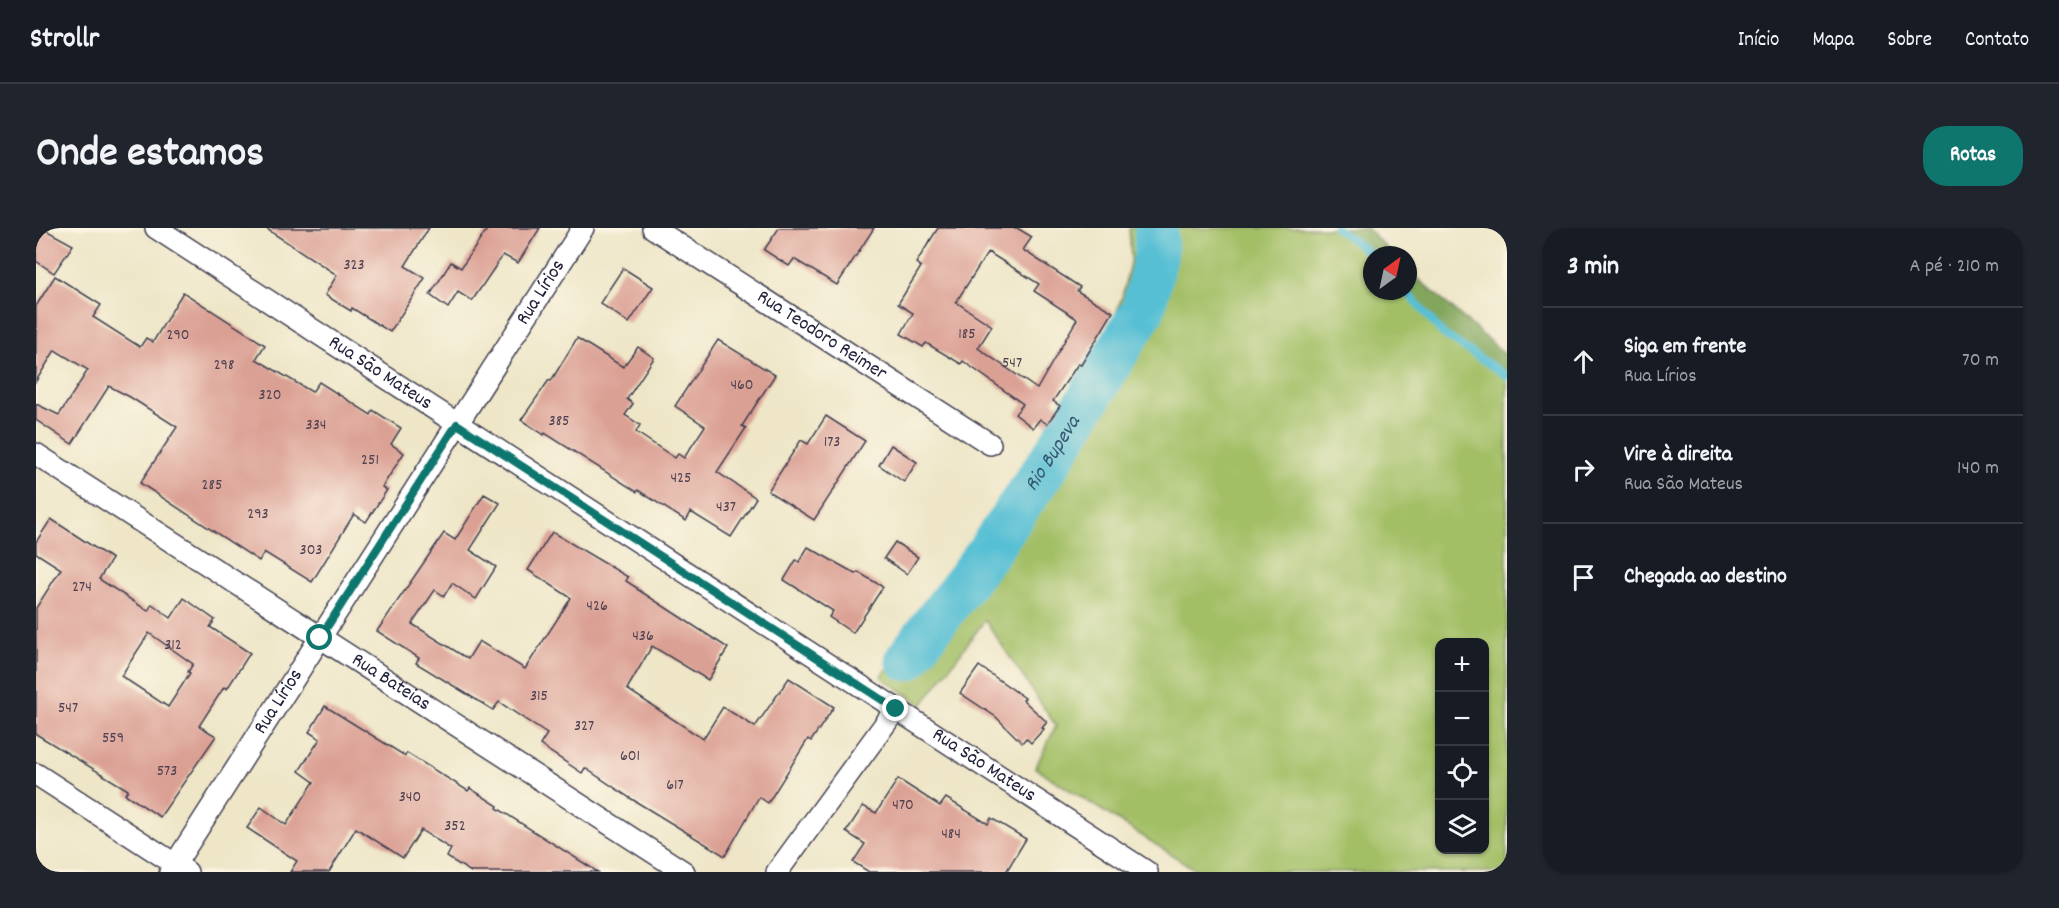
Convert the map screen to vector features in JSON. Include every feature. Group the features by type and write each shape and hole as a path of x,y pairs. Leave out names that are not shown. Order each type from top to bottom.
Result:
{"street":[{"name":"Rua São Mateus","path":"156,228 1146,872"},
{"name":"Rua Lírios","path":"177,869 320,638 583,228"},
{"name":"Rua Teodoro Reimer","path":"653,228 990,444"},
{"name":"Rua Bateias","path":"36,454 684,872"},
{"path":"777,872 896,709"},
{"path":"36,774 177,869"}],"green space":[{"path":"1129,228 1336,228 1363,248 1363,300 1414,300 1443,334 1507,376 1507,872 1199,872 1035,768 1056,726 985,620 922,705 881,677 1102,353 1122,297 1131,259"},
{"path":"1336,228 1367,228 1384,246 1363,246 1363,248"},
{"path":"1417,278 1507,356 1507,375 1443,334 1414,300 1417,300"}],"building":[{"path":"36,228 42,228 73,245 54,273 36,261"},
{"path":"265,228 429,228 405,266 425,278 390,332 352,308 351,311 325,295 337,275"},
{"path":"488,228 540,228 518,263 503,255 472,301 458,292 448,308 430,295 451,262 461,268"},
{"path":"779,228 874,228 837,285 794,259 789,266 764,250"},
{"path":"938,228 1017,228 1032,237 1023,250 1080,287 1077,291 1113,312 1081,365 1078,364 1053,401 1060,406 1047,424 1040,419 1033,428 1015,414 1023,404 963,361 961,364 926,343 923,347 901,334 913,313 898,304 921,267 916,263","holes":["988,252 1039,284 1034,291 1077,319 1037,389 978,348 992,326 956,302"]},
{"path":"623,268 653,287 629,323 600,303"},
{"path":"55,276 101,305 93,317 140,347 146,338 153,342 183,292 265,345 256,359 312,392 319,382 371,415 373,410 401,428 391,444 404,453 382,487 387,490 366,522 354,514 312,582 264,552 259,561 140,483 177,427 130,397 109,386 72,444 36,420 36,404 59,415 88,370 55,350 36,381 36,306"},
{"path":"577,338 623,367 638,347 654,358 627,399 633,404 625,415 640,425 636,432 675,458 678,454 684,458 705,426 675,406 718,340 775,375 742,426 746,428 717,472 756,498 731,537 691,512 686,521 521,420 549,380 551,381"},
{"path":"826,416 865,441 814,520 768,491 801,440 808,444"},
{"path":"891,445 917,462 904,482 879,465"},
{"path":"484,494 500,503 470,550 496,567 476,599 452,583 444,596 435,590 412,624 468,659 479,641 525,669 571,598 528,570 552,532 628,577 626,581 637,589 728,648 708,680 652,646 627,689 703,739 723,707 755,727 789,678 834,707 811,741 808,739 768,803 759,797 725,856 585,768 582,773 540,745 547,734 499,702 493,710 416,663 419,658 377,631 444,533 455,540"},
{"path":"51,519 112,559 99,579 148,611 152,604 171,618 184,598 215,620 210,627 250,653 227,689 224,687 199,726 216,736 160,817 125,794 128,790 36,734 36,608 61,569 36,553 36,542","holes":["149,633 193,664 188,672 190,673 168,707 121,676"]},
{"path":"895,542 918,557 907,574 884,558"},
{"path":"808,547 883,587 853,633 829,617 833,611 784,580 796,560 799,562"},
{"path":"979,666 1025,698 1023,700 1047,722 1042,728 1044,729 1031,743 1026,738 1022,743 996,717 960,693"},
{"path":"325,706 405,756 407,753 468,791 470,788 498,806 497,808 598,872 471,872 447,857 451,849 421,830 403,858 356,828 329,872 290,872 297,861 247,828 261,807 286,825 314,782 299,771 320,739 309,732"},
{"path":"898,779 940,806 946,798 988,824 991,818 1026,839 1006,872 869,872 853,862 865,844 846,832 863,806 876,813"}],"waterway":[{"name":"Rio Bupeva","path":"907,659 987,553 1052,458 1143,310 1156,255 1156,228"},
{"path":"1336,228 1363,248"},
{"path":"1414,300 1443,334 1507,376"}],"route":[{"path":"320,638 457,424 896,709"}]}
